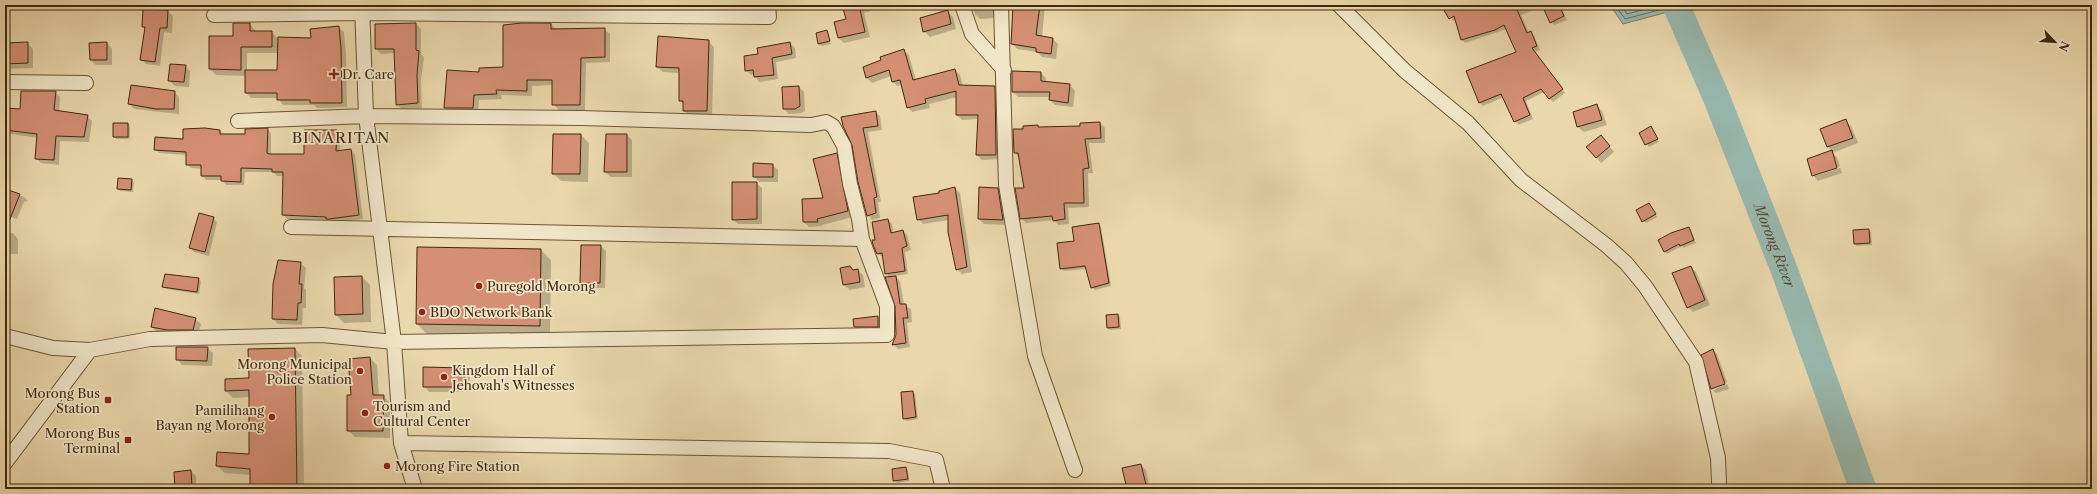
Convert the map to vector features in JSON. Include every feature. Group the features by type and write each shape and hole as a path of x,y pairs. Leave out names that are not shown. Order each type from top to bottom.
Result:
{"street":[{"path":"214,15 362,9 769,18 768,5"},
{"path":"962,5 972,34 1004,70"},
{"path":"1001,5 1006,185 1035,356 1075,470"},
{"path":"1339,5 1405,71 1468,123 1521,180 1606,245 1626,263 1645,286 1696,362 1718,458 1719,483"},
{"path":"362,9 366,116 394,342 401,443 416,489"},
{"path":"5,82 86,83"},
{"path":"5,336 52,348 90,350 150,339 322,335 394,342 887,335 887,306 862,239 859,219 850,184 844,146 833,126 826,122 811,125 582,118 366,116 238,121"},
{"path":"291,227 862,239"},
{"path":"5,463 90,350"},
{"path":"401,443 889,451 936,460 943,489"}],"water":[{"path":"1610,5 1683,5 1679,9 1623,24"}],"building":[{"path":"842,5 859,5 865,32 838,38 834,22 846,19"},
{"path":"1013,5 1040,5 1036,35 1053,38 1051,54 1036,52 1036,48 1011,44"},
{"path":"1441,5 1515,5 1527,33 1531,31 1537,46 1532,48 1563,89 1549,99 1541,89 1523,98 1530,115 1514,122 1501,94 1479,103 1466,71 1516,52 1504,25 1495,30 1461,40 1454,16 1449,19"},
{"path":"1542,5 1559,5 1564,16 1550,23"},
{"path":"143,9 168,10 167,28 160,28 155,62 140,60 145,27 142,27"},
{"path":"948,10 951,24 923,32 920,18"},
{"path":"233,23 250,23 250,31 272,31 272,47 241,47 241,70 209,69 209,36 233,36"},
{"path":"416,23 416,50 419,51 417,75 418,103 396,105 394,49 375,49 375,24"},
{"path":"522,23 551,23 551,29 605,28 605,57 581,58 580,105 552,105 552,80 527,80 527,91 496,90 497,94 474,95 473,108 444,108 447,70 479,72 479,68 503,67 503,25"},
{"path":"339,26 342,103 310,103 310,100 277,100 277,93 245,93 245,70 277,70 278,37 311,38 310,29"},
{"path":"827,30 830,41 818,44 816,33"},
{"path":"658,36 709,40 707,111 683,111 683,101 679,101 679,68 656,67"},
{"path":"28,42 28,63 5,64 5,43"},
{"path":"107,42 107,60 90,60 89,43"},
{"path":"790,42 792,54 772,58 774,75 754,77 753,70 745,71 744,56 758,54 757,48"},
{"path":"904,49 913,80 955,69 959,85 995,86 996,155 976,155 978,115 956,115 956,91 925,99 926,103 907,108 900,80 892,82 889,70 866,78 863,67 881,60 880,57"},
{"path":"170,64 186,65 184,82 168,81"},
{"path":"1012,71 1041,72 1041,81 1070,84 1068,103 1049,100 1050,92 1012,92"},
{"path":"131,85 175,91 174,109 156,109 128,104"},
{"path":"799,86 800,106 795,109 783,109 782,87"},
{"path":"21,91 56,91 54,110 88,115 84,137 56,136 54,160 35,159 37,134 5,130 5,108 20,109"},
{"path":"1597,104 1602,120 1577,127 1573,112"},
{"path":"876,111 878,126 863,128 877,197 874,198 876,213 867,216 858,182 852,145 843,126 841,117"},
{"path":"1846,119 1853,138 1827,147 1820,129"},
{"path":"1100,122 1101,138 1085,139 1089,168 1083,169 1084,203 1064,203 1065,219 1053,221 1052,216 1020,219 1015,188 1024,188 1018,153 1014,153 1013,129 1023,129 1023,126 1038,125 1038,127 1080,126 1080,123"},
{"path":"113,123 128,123 128,137 113,137"},
{"path":"1651,126 1658,139 1645,145 1639,133"},
{"path":"205,128 220,130 220,134 245,134 245,129 268,128 267,153 269,154 304,154 304,130 337,130 336,151 351,149 359,215 326,219 326,217 282,215 283,172 272,172 272,169 241,168 241,182 221,181 221,176 201,176 201,165 186,165 186,152 154,150 155,137 183,139 183,129"},
{"path":"553,134 581,134 580,174 552,174"},
{"path":"606,134 627,134 627,172 604,172"},
{"path":"1601,135 1610,146 1596,158 1586,147"},
{"path":"1832,150 1837,168 1812,176 1807,159"},
{"path":"837,153 848,211 817,219 818,222 803,222 802,199 823,198 813,159"},
{"path":"753,163 773,164 773,177 753,177"},
{"path":"118,178 132,179 131,190 117,189"},
{"path":"732,182 757,182 757,219 732,220"},
{"path":"955,187 967,267 956,270 948,232 948,215 917,220 913,197 939,193 939,191"},
{"path":"979,187 998,188 1003,220 978,219"},
{"path":"5,189 20,194 6,229 5,229"},
{"path":"1649,203 1656,214 1642,222 1636,210"},
{"path":"199,213 214,217 205,252 189,248"},
{"path":"888,219 891,233 903,230 907,246 902,248 905,271 885,274 882,253 877,254 873,245 872,240 875,240 872,222"},
{"path":"1099,223 1109,283 1091,288 1085,266 1060,269 1057,243 1074,241 1072,227"},
{"path":"1689,227 1694,240 1680,246 1679,244 1664,252 1658,240 1671,233"},
{"path":"1869,229 1870,243 1854,244 1853,230"},
{"path":"581,245 601,245 600,283 580,283"},
{"name":"Puregold Morong","path":"417,247 541,249 540,326 416,324"},
{"path":"278,260 301,262 299,284 302,284 301,303 298,303 297,320 272,319 273,284"},
{"path":"850,266 853,270 858,269 860,282 843,285 840,268"},
{"path":"1691,266 1705,300 1687,308 1672,273"},
{"path":"165,274 199,278 197,292 162,287"},
{"path":"362,276 363,314 335,315 334,277"},
{"path":"896,276 900,304 906,304 908,318 903,318 906,343 892,345 896,335 895,306 885,277"},
{"path":"155,308 196,318 193,330 167,330 151,327"},
{"path":"1118,314 1119,327 1107,328 1106,315"},
{"path":"878,316 878,327 854,327 853,319"},
{"path":"176,347 208,347 207,361 176,360"},
{"name":"Pamilihang Bayan ng Morong","path":"295,348 297,489 250,489 250,469 216,466 217,452 249,454 249,390 225,391 225,379 249,378 248,349"},
{"path":"1713,349 1725,384 1711,389 1701,355"},
{"name":"Tourism and Cultural Center","path":"370,357 373,395 384,395 383,431 347,431 347,395 351,395 348,359"},
{"name":"Kingdom Hall of Jehovah's Witnesses","path":"423,367 465,368 465,387 423,387"},
{"path":"913,391 916,417 903,419 901,392"},
{"path":"1141,464 1147,489 1127,489 1122,468"},
{"path":"906,467 908,479 893,481 892,469"},
{"path":"191,470 192,488 175,489 174,472"}],"waterway":[{"name":"Morong River","path":"1676,5 1717,99 1785,272 1863,489"}],"place":[{"name":"Dr. Care","path":"334,74"},
{"name":"Puregold Morong","path":"479,286"},
{"name":"BDO Network Bank","path":"422,312"},
{"name":"Morong Municipal Police Station","path":"360,371"},
{"name":"Kingdom Hall of Jehovah's Witnesses","path":"444,377"},
{"name":"Morong Bus Station","path":"108,400"},
{"name":"Tourism and Cultural Center","path":"365,413"},
{"name":"Pamilihang Bayan ng Morong","path":"272,417"},
{"name":"Morong Bus Terminal","path":"128,440"},
{"name":"Morong Fire Station","path":"387,466"}],"district":[{"name":"BINARITAN","path":"341,138"}]}
